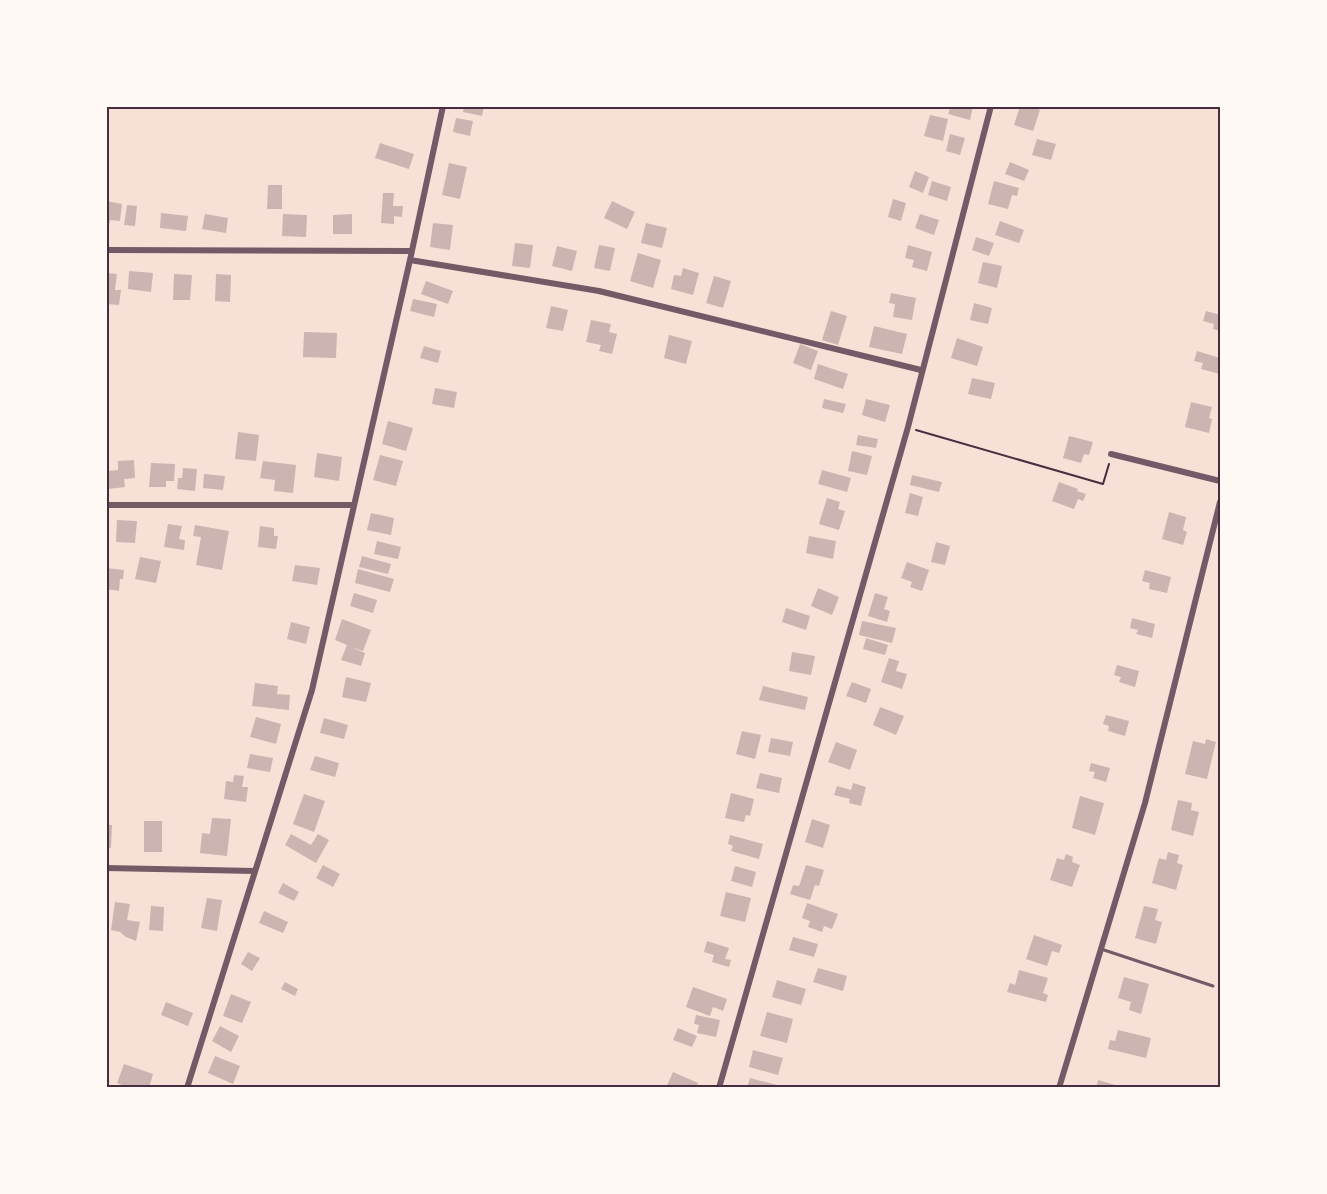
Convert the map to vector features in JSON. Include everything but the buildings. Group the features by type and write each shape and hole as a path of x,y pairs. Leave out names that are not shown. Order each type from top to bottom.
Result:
{"street":[{"path":"187,1088 312,690 443,106"},
{"path":"719,1088 908,427 991,106"},
{"path":"106,250 411,251"},
{"path":"410,260 599,291 921,370"},
{"path":"1111,454 1221,481"},
{"path":"1059,1088 1145,803 1221,502"},
{"path":"106,505 354,505"},
{"path":"106,868 255,871"}],"lane":[{"path":"1101,949 1212,986"}],"path":[{"path":"908,427 1103,484 1111,454"}]}
